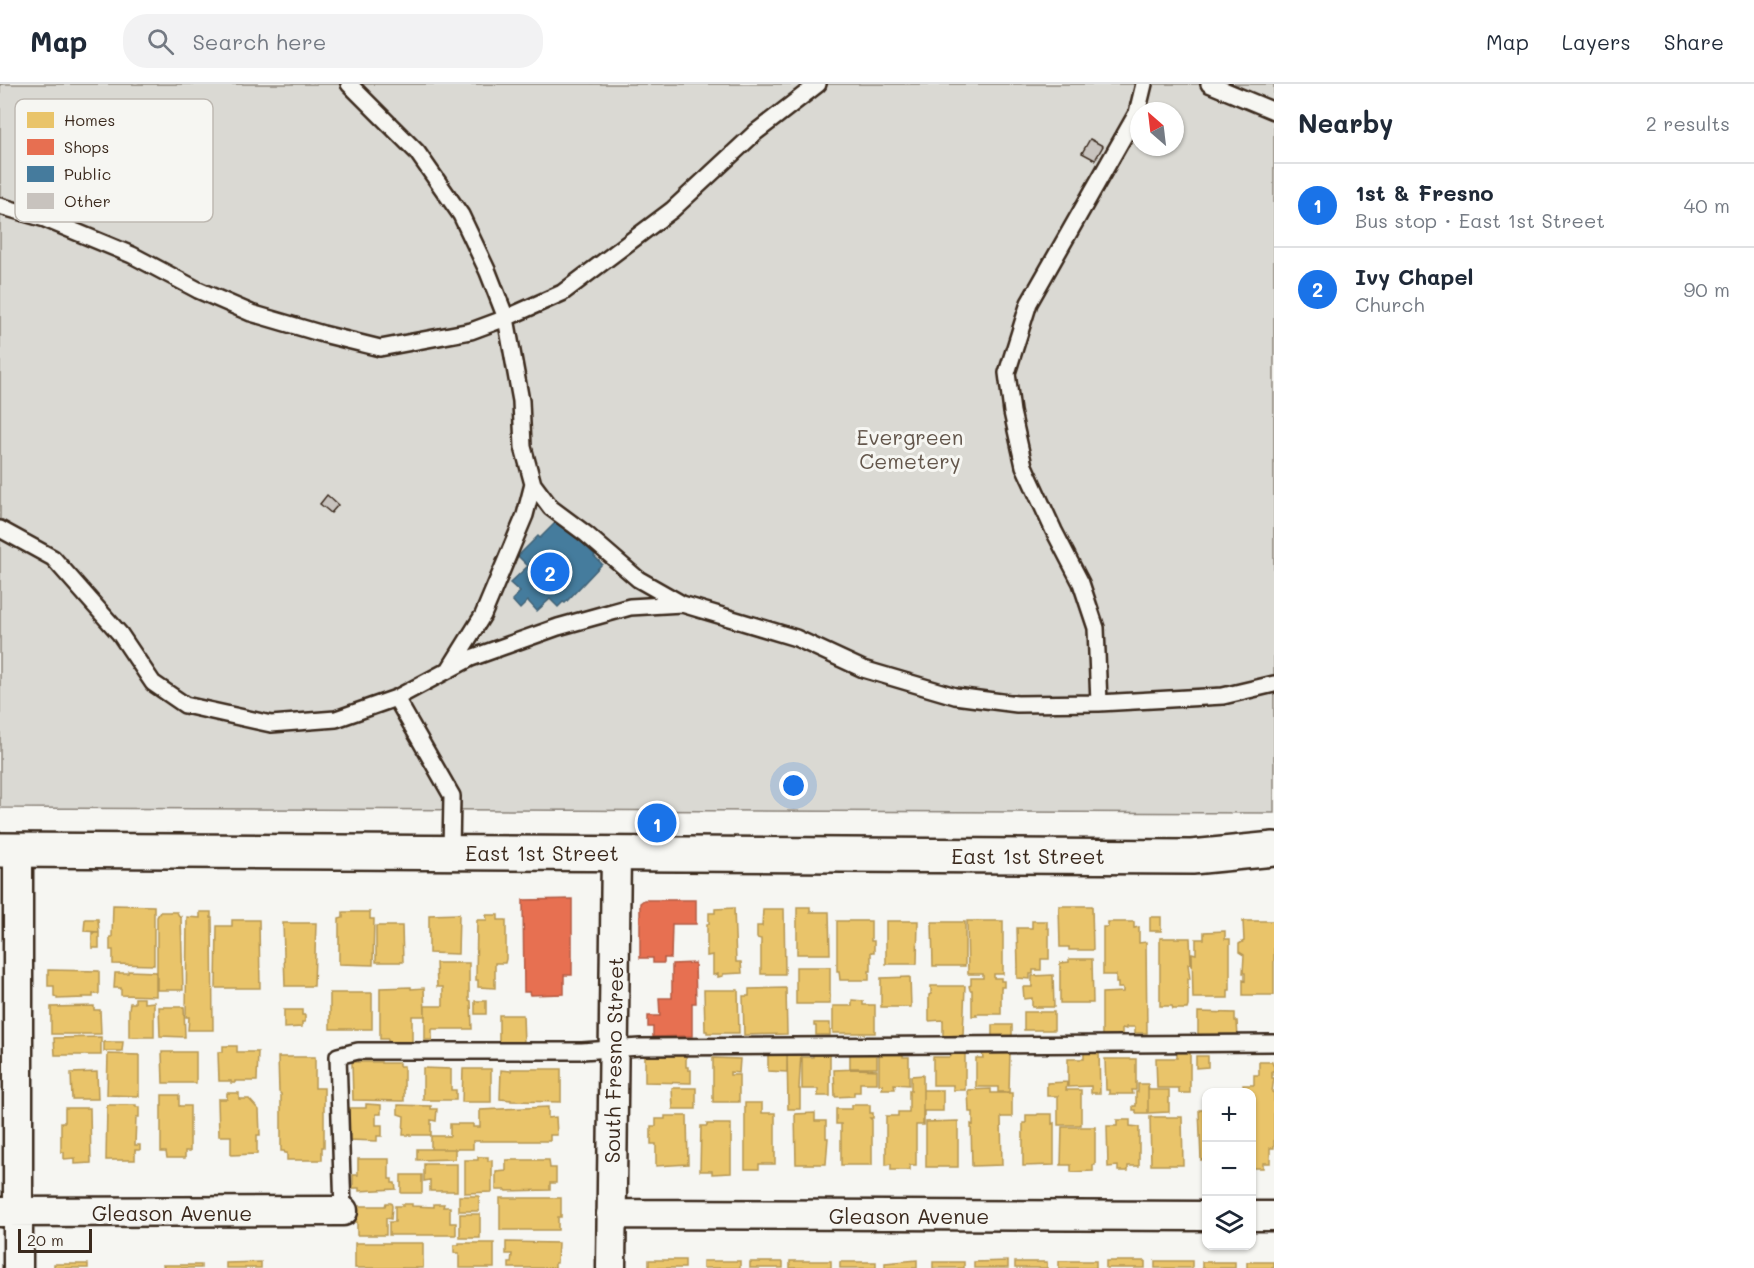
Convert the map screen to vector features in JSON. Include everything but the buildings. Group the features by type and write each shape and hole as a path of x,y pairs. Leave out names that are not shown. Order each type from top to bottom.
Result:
{"street":[{"name":"East 1st Street","path":"9,850 1192,856 1274,849"},
{"path":"9,850 9,1212 18,1268"},
{"name":"South Fresno Street","path":"611,1268 616,852"},
{"name":"East 1st Street","path":"1192,856 1274,867"},
{"name":"Gleason Avenue","path":"9,1212 343,1211"},
{"name":"Gleason Avenue","path":"611,1214 1202,1216"},
{"path":"1256,1216 1274,1216"}],"lane":[{"path":"349,84 417,152 461,215 488,272 506,318 521,401 523,447 533,484 551,508 586,534 638,579 682,604 796,638 862,669 955,696 1017,704 1099,703 1223,696 1274,684"},
{"path":"52,222 132,255 198,290 251,313 380,348 471,331 562,293 672,210 756,132 818,84"},
{"path":"1099,703 1096,628 1081,583 1024,466 1012,412 1007,373 1029,303 1137,113 1144,84"},
{"path":"1209,84 1274,111"},
{"path":"0,206 15,210"},
{"path":"450,668 483,615 525,515 533,484"},
{"path":"0,529 53,558 120,634 153,684 185,705 271,724 336,719 396,698 471,658 558,627 630,607 682,604"},
{"path":"396,698 452,796 451,852"},
{"path":"343,1211 338,1056 358,1051 582,1051 640,1047 1274,1043"}],"green space":[{"name":"Evergreen Cemetery","path":"0,84 1274,84 1274,813 0,808"}],"place":[{"name":"Ivy Chapel","path":"550,572"},
{"name":"1st & Fresno","path":"657,823"}]}
